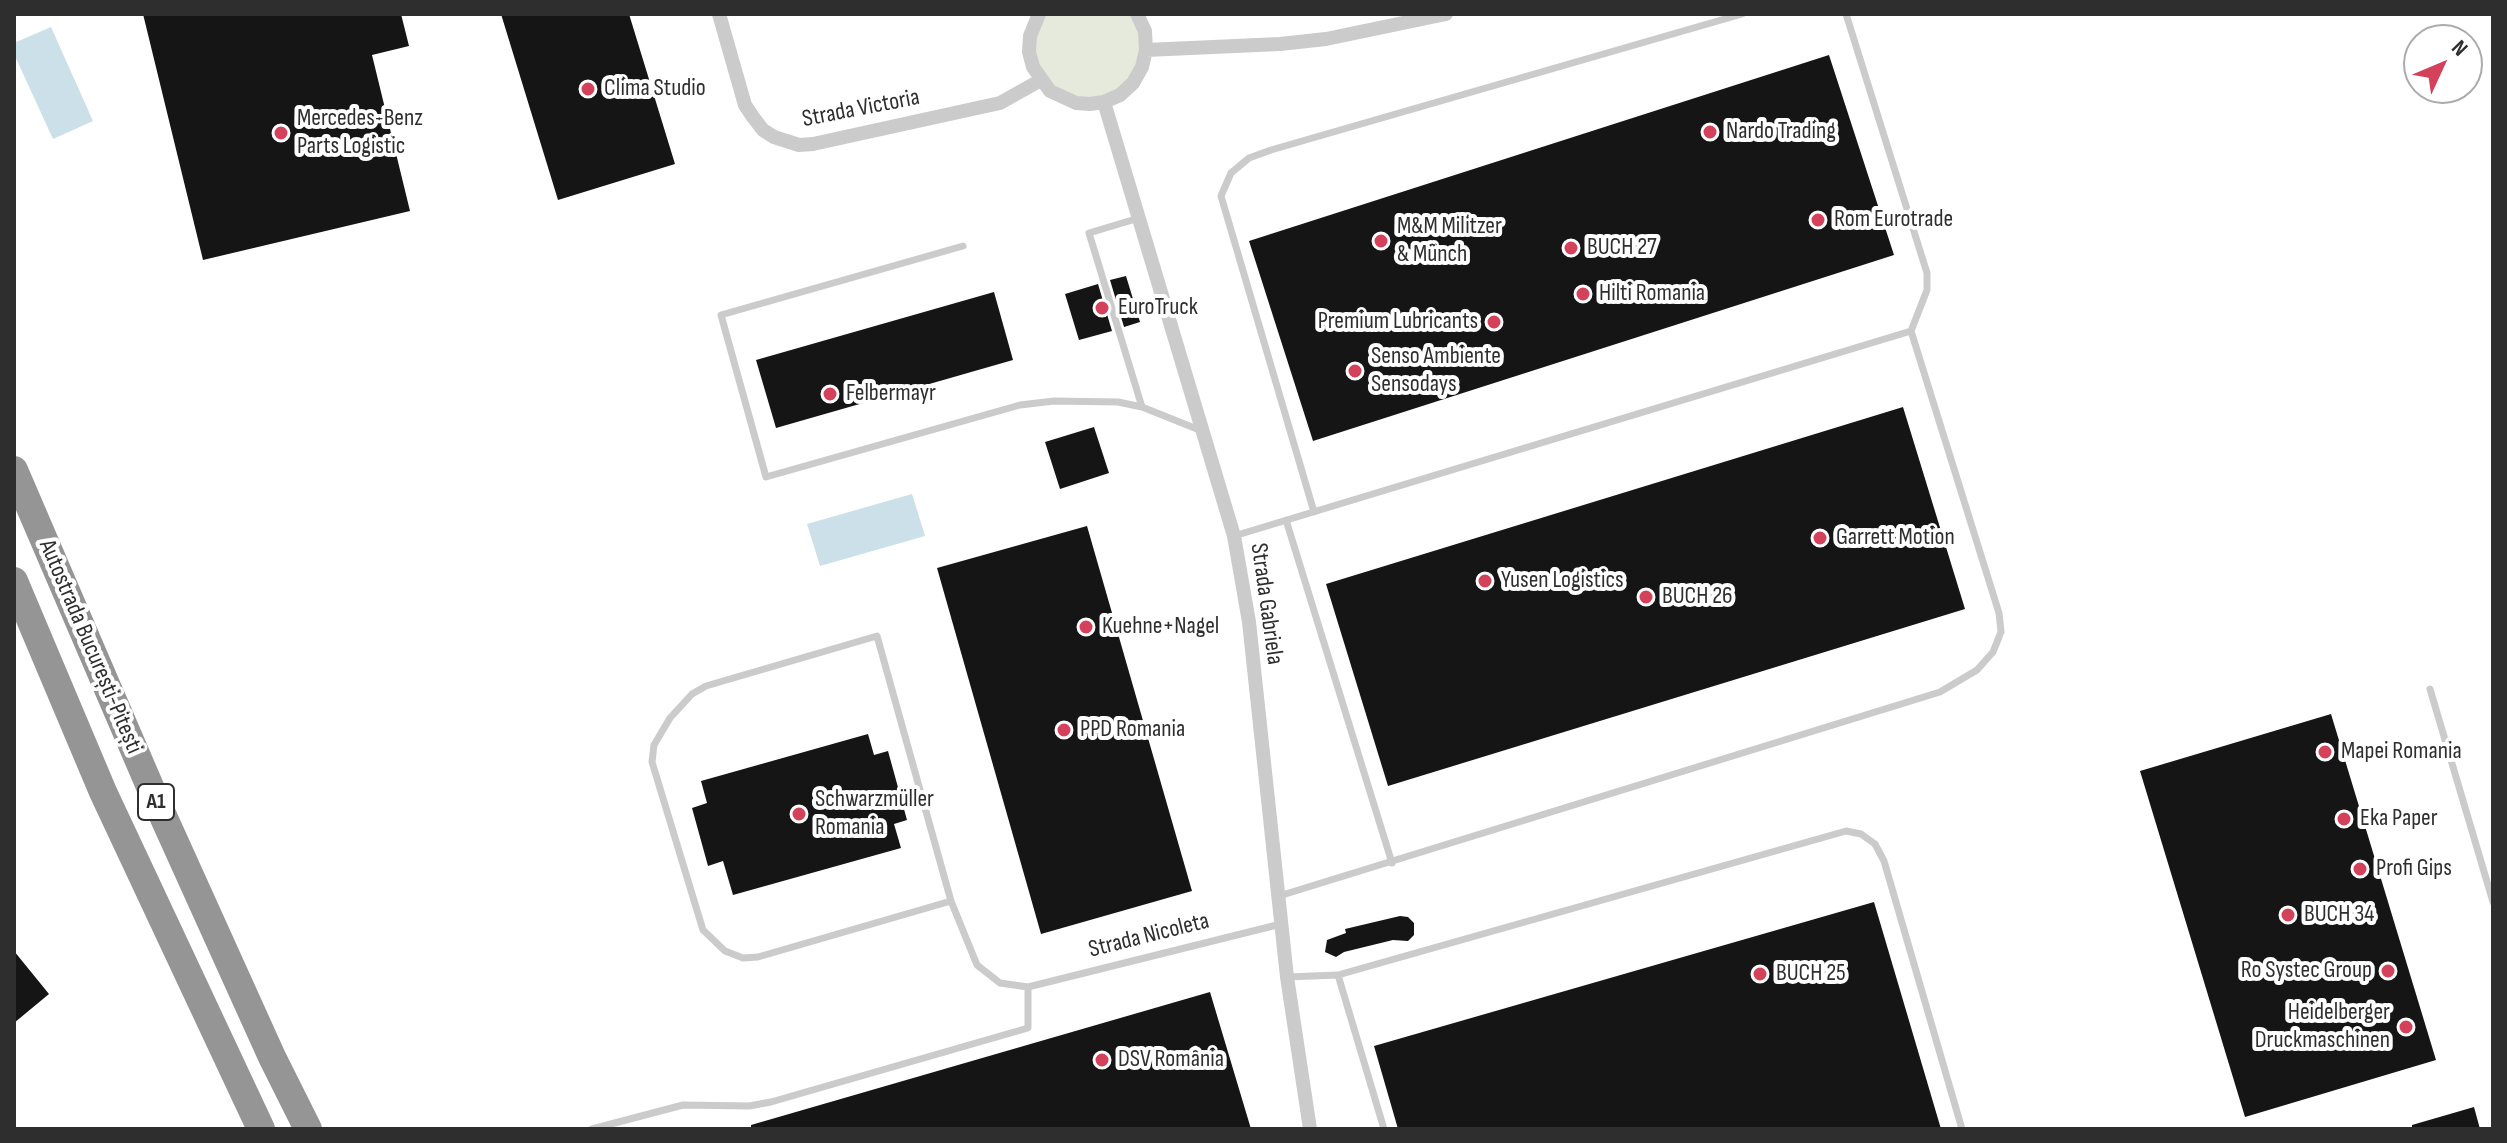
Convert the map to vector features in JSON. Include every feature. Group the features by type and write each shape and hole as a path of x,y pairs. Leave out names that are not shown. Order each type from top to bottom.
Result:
{"highway":[{"name":"Autostrada București-Pitești","path":"14,470 154,796 272,1057 308,1129"},
{"name":"Autostrada București-Pitești","path":"14,581 103,792 261,1129"},
{"path":"103,792 248,1129"}],"street":[{"name":"Strada Victoria","path":"719,14 745,105 763,130 799,145 1000,103 1041,80"},
{"path":"1039,14 1030,36 1029,52 1033,67 1050,91 1076,103 1104,102 1120,95 1133,83 1142,67 1146,50 1145,31 1137,14"},
{"path":"1146,50 1241,47 1326,39 1446,14"},
{"name":"Strada Gabriela","path":"1104,102 1234,536 1249,622 1287,977 1310,1129"}],"lane":[{"path":"1314,512 1221,196 1231,173 1249,158 1271,150 1742,14"},
{"path":"1279,896 1940,692 1977,670 1993,652 2001,632 1999,613 1911,331 1927,290 1927,273 1846,14"},
{"path":"1139,218 1089,233 1142,407"},
{"path":"963,246 721,315 766,477 1020,405 1054,401 1093,401 1142,407 1204,432"},
{"path":"1234,536 1911,331"},
{"path":"1286,520 1392,863"},
{"path":"592,1129 683,1105 749,1106 771,1102 1028,1028 1028,987 1000,983 977,965 951,901 877,636 706,686 692,694 670,718 654,745 652,762 703,930 725,951 743,958 758,957 951,901"},
{"path":"2430,689 2493,902"},
{"path":"1287,977 1338,975 1846,831 1861,834 1875,844 1884,861 1962,1129"},
{"name":"Strada Nicoleta","path":"1028,987 1281,924"},
{"path":"1338,975 1384,1129"}],"shaded area":[{"path":"1039,14 1137,14 1142,67 1104,102 1063,98 1033,67"}],"water":[{"path":"51,27 93,121 53,139 14,54 14,43"},
{"path":"912,494 925,536 820,566 807,524"}],"building":[{"name":"Mercedes-Benz Parts Logistic","path":"143,14 401,14 409,46 372,55 410,211 203,260"},
{"name":"Clima Studio","path":"501,14 629,14 675,164 558,200"},
{"name":"BUCH 27","path":"1829,55 1894,255 1313,441 1249,241"},
{"path":"1126,276 1140,322 1124,327 1110,280"},
{"path":"1098,284 1112,331 1079,340 1065,294"},
{"name":"Felbermayr","path":"994,292 1013,360 776,428 756,360"},
{"name":"BUCH 26","path":"1903,407 1965,609 1388,786 1326,584"},
{"path":"1094,427 1109,473 1060,489 1045,442"},
{"name":"PPD Romania","path":"1087,526 1192,891 1041,934 937,568"},
{"name":"BUCH 34","path":"2331,714 2436,1060 2245,1117 2140,771"},
{"name":"Schwarzmüller Romania","path":"868,734 874,755 888,751 907,820 894,824 901,848 733,895 723,861 708,866 692,808 707,803 701,781"},
{"name":"BUCH 25","path":"1874,902 1941,1129 1398,1129 1374,1046"},
{"path":"1400,916 1408,917 1414,923 1414,935 1408,941 1393,940 1344,952 1336,957 1325,952 1327,940 1346,933 1345,929"},
{"path":"14,951 49,994 14,1023"},
{"name":"DSV România","path":"1210,992 1251,1129 751,1129 751,1125"},
{"path":"2474,1107 2480,1129 2412,1129 2412,1125"}],"place":[{"name":"Clima Studio","path":"588,89"},
{"name":"Nardo Trading","path":"1710,132"},
{"name":"Mercedes-Benz Parts Logistic","path":"281,133"},
{"name":"Rom Eurotrade","path":"1818,220"},
{"name":"M&M Militzer & Münch","path":"1381,241"},
{"name":"BUCH 27","path":"1571,248"},
{"name":"Hilti Romania","path":"1583,294"},
{"name":"EuroTruck","path":"1102,308"},
{"name":"Premium Lubricants","path":"1494,322"},
{"name":"Senso Ambiente Sensodays","path":"1355,371"},
{"name":"Felbermayr","path":"830,394"},
{"name":"Garrett Motion","path":"1820,538"},
{"name":"Yusen Logistics","path":"1485,581"},
{"name":"BUCH 26","path":"1646,597"},
{"name":"Kuehne+Nagel","path":"1086,627"},
{"name":"PPD Romania","path":"1064,730"},
{"name":"Mapei Romania","path":"2325,752"},
{"name":"Schwarzmüller Romania","path":"799,814"},
{"name":"Eka Paper","path":"2344,819"},
{"name":"Profi Gips","path":"2360,869"},
{"name":"BUCH 34","path":"2288,915"},
{"name":"Ro Systec Group","path":"2388,971"},
{"name":"BUCH 25","path":"1760,974"},
{"name":"Heidelberger Druckmaschinen","path":"2406,1027"},
{"name":"DSV România","path":"1102,1060"}]}
